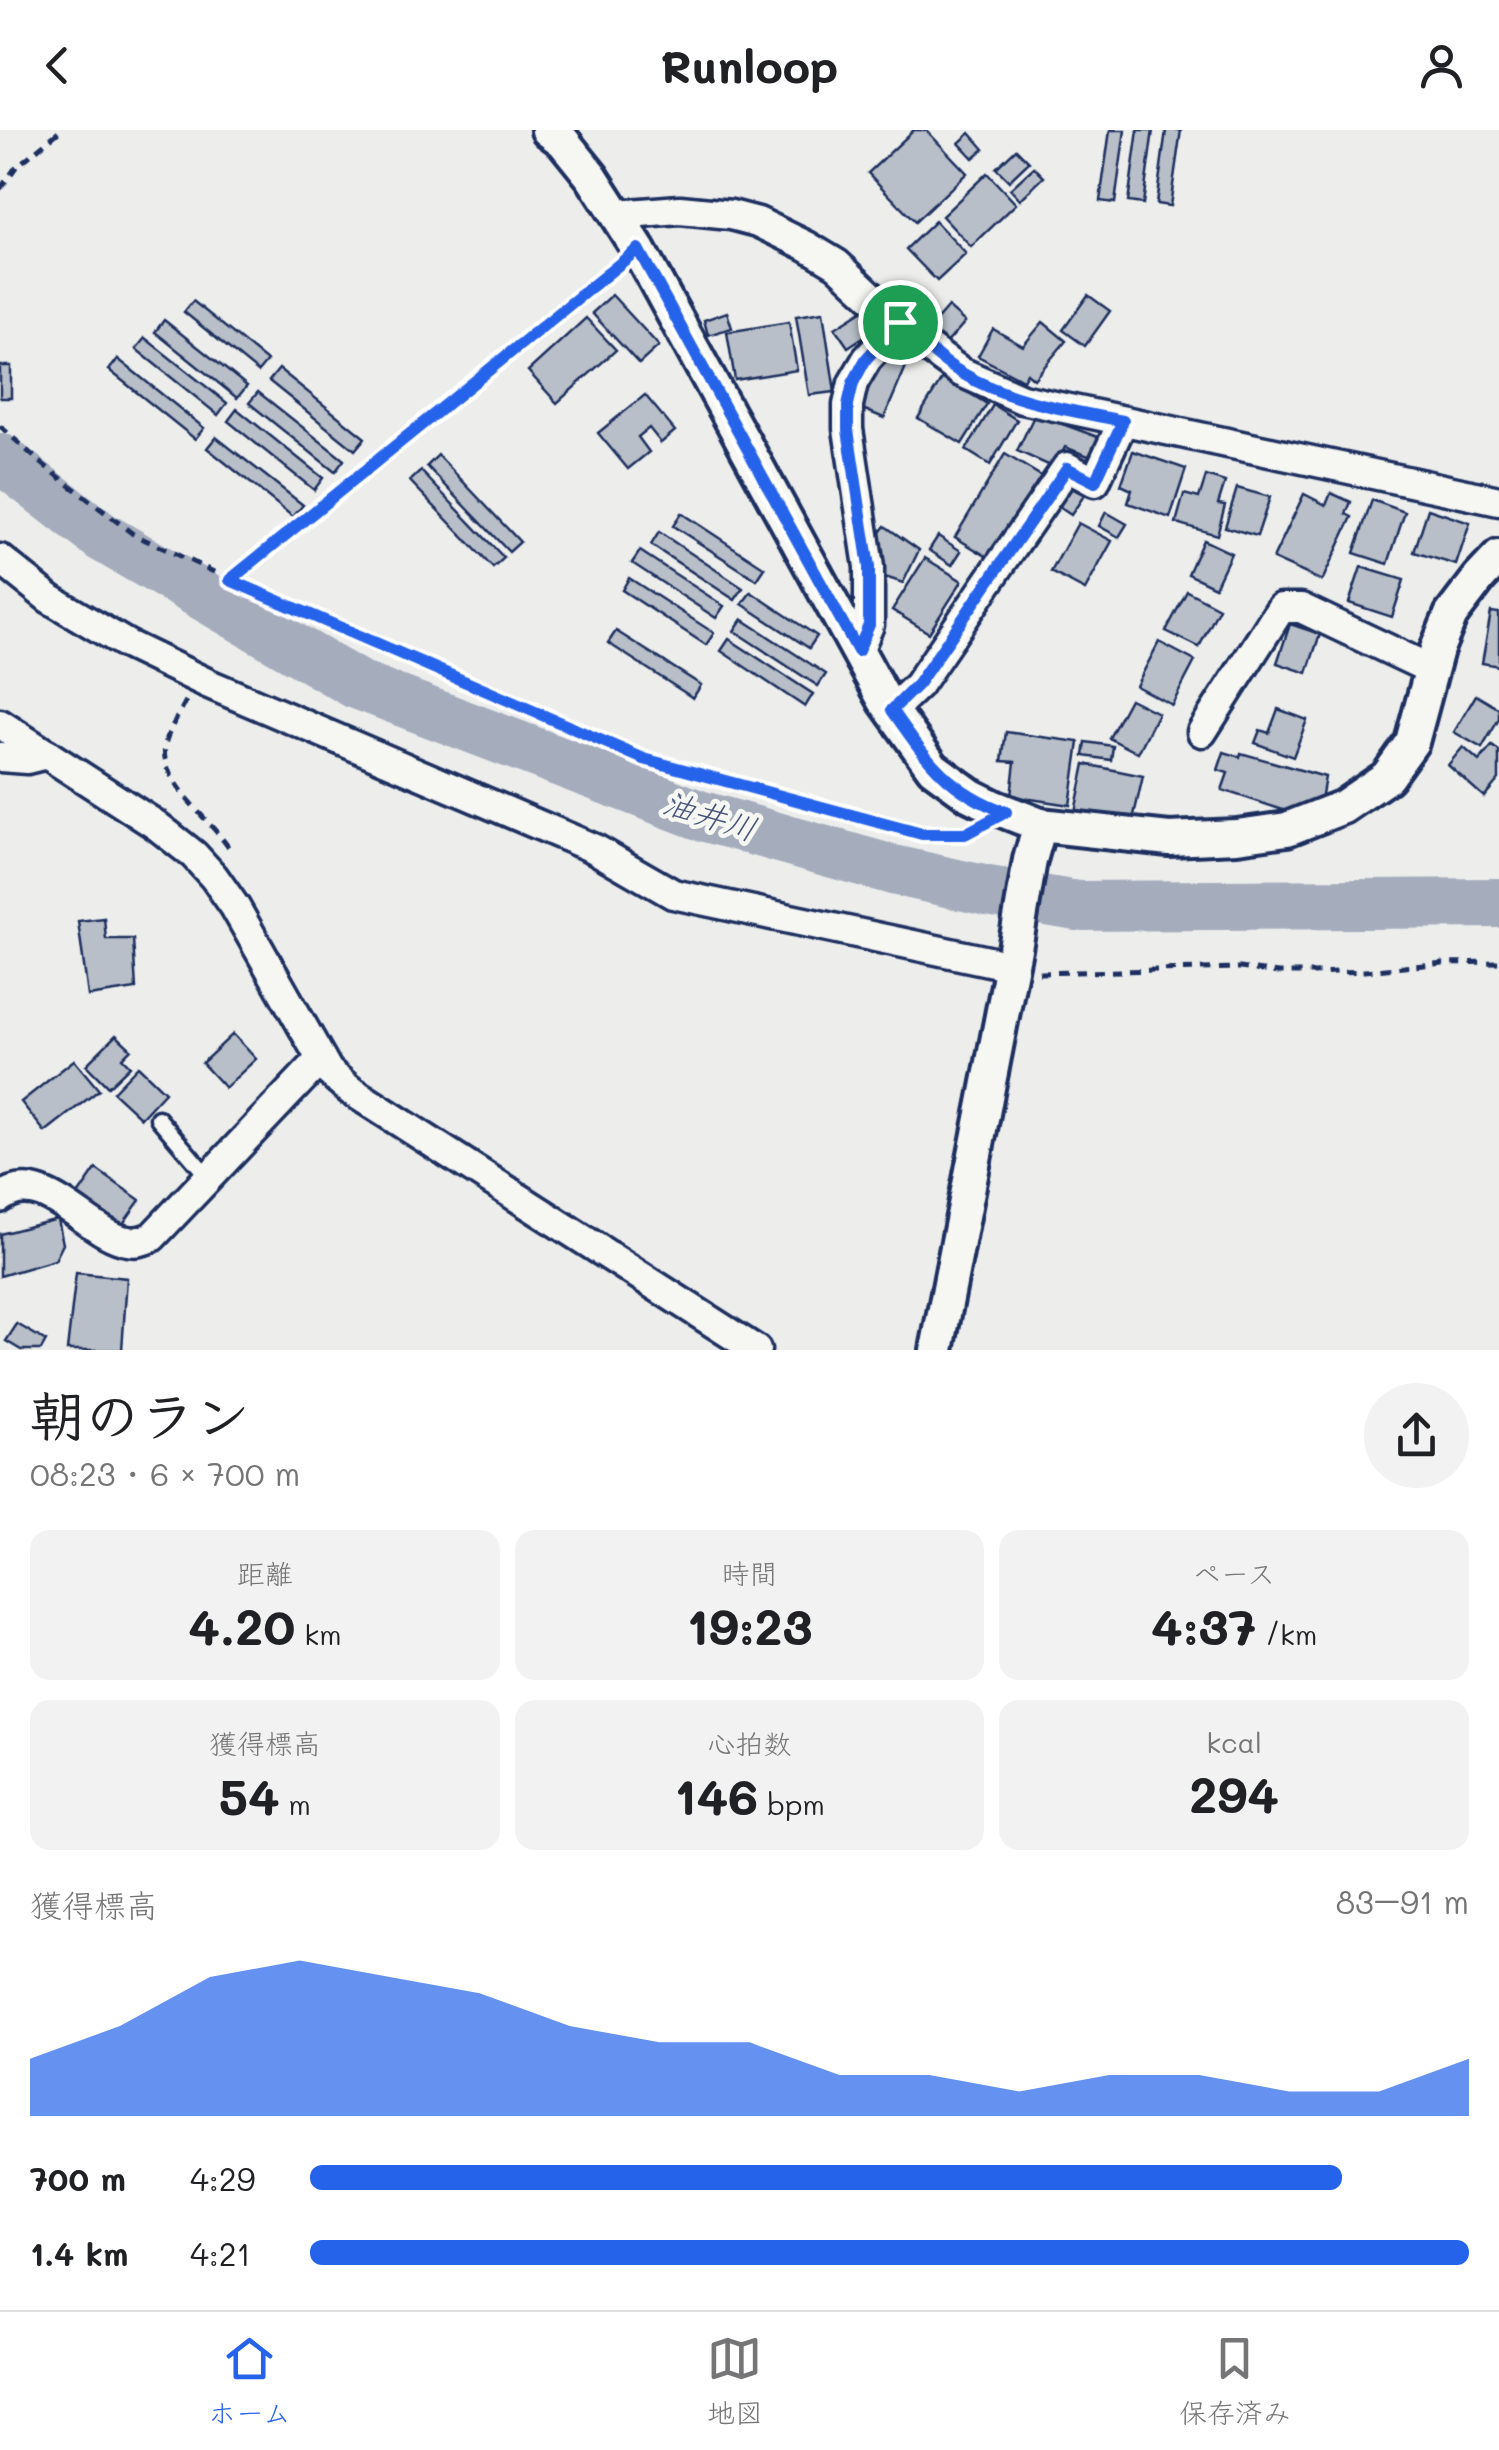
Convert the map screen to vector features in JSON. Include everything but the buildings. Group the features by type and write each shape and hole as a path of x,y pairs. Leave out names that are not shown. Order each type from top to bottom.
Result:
{"street":[{"path":"548,130 563,141 592,177 638,249 892,710 933,768 970,795 1006,812 1040,825 1169,839 1287,829 1343,807 1387,778 1402,759 1412,742 1451,615 1496,565"},
{"path":"616,215 680,210 758,222 837,264 924,345 960,372 1022,400 1499,500"},
{"path":"858,651 869,625 869,567 848,430 848,405 853,383 866,359 900,322"},
{"path":"892,710 918,684 1067,468 1095,482 1123,421"},
{"path":"0,559 50,599 128,645 595,849 673,894 1013,963"},
{"path":"1202,732 1281,608 1302,608 1432,670"},
{"path":"0,724 156,825 194,855 231,901 328,1071 350,1090 756,1350"},
{"path":"0,758 26,759 47,754"},
{"path":"937,1350 1030,860 1040,825"},
{"path":"0,1198 15,1190 40,1192 110,1234 132,1242 152,1237 321,1059"}],"lane":[{"path":"158,1118 210,1178"}],"path":[{"path":"0,190 16,168 60,130"},
{"path":"230,580 638,249"},
{"path":"0,426 132,534 644,759 922,834 965,834 1006,812"},
{"path":"198,678 165,743 165,763 172,778 230,848 242,876 231,901"},
{"path":"1013,963 1240,968 1313,974 1443,962 1499,962"}],"waterway":[{"name":"油井川","path":"0,458 102,537 356,684 699,815 893,870 1077,906 1499,903"}],"route":[{"path":"638,249 858,651 869,625 869,567 848,430 848,405 853,383 866,359 900,322 960,372 1022,400 1123,421 1095,482 1067,468 918,684 892,710 933,768 970,795 1006,812 965,834 922,834 644,759 230,580 638,249"}]}
